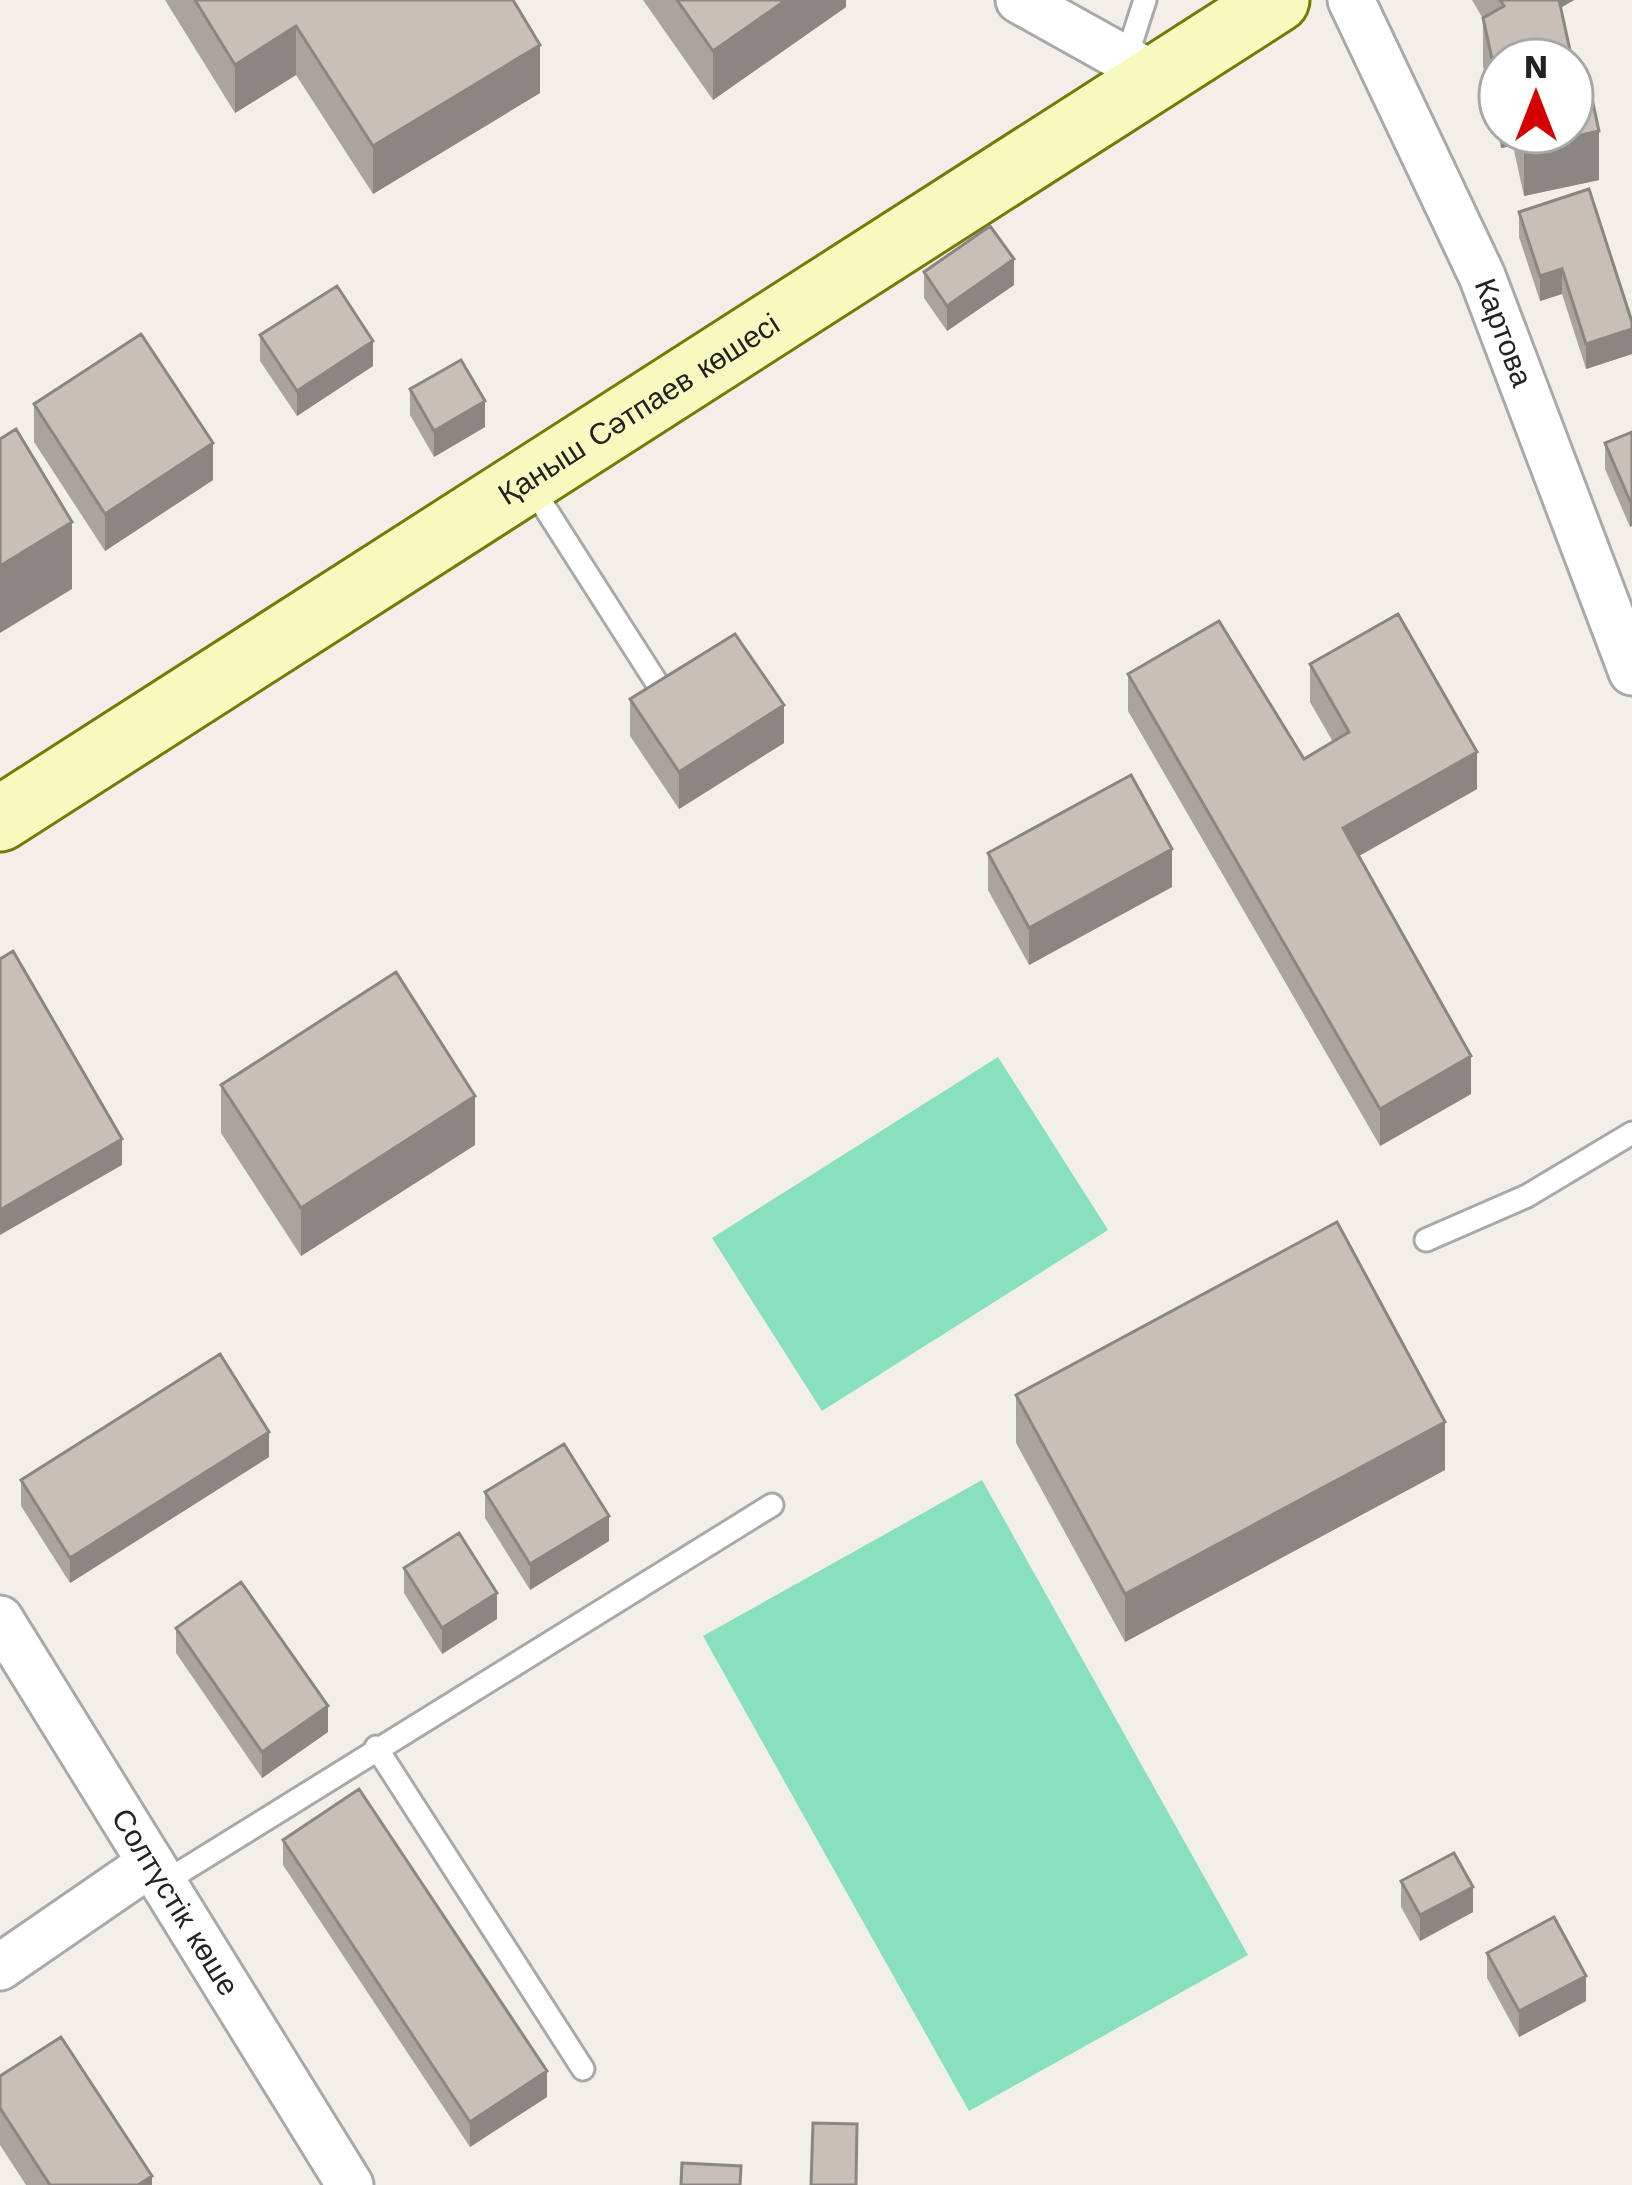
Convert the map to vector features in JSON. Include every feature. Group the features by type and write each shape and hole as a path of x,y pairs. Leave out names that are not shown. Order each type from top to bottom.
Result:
{"street":[{"path":"1019,0 1141,68"},
{"name":"Қаныш Сәтпаев көшесі","path":"0,819 528,480 1141,68 1277,0"},
{"name":"Картова","path":"1351,0 1482,276 1632,672"},
{"name":"Солтүстік көше","path":"0,1619 350,2185"},
{"path":"0,1967 157,1873"}],"lane":[{"path":"1141,68 1144,0"},
{"path":"528,480 673,709"},
{"path":"1426,1240 1527,1196 1632,1133"},
{"path":"157,1873 376,1747 772,1505"},
{"path":"376,1747 583,2069"}],"green space":[{"path":"998,1057 1108,1230 822,1411 712,1238"},
{"path":"982,1480 1248,1955 969,2111 703,1636"}],"building":[{"path":"195,0 513,0 540,45 373,146 296,26 235,65"},
{"path":"677,0 786,0 713,51"},
{"path":"1500,0 1559,0 1567,36 1487,36 1483,18 1504,6"},
{"path":"1589,189 1632,329 1586,344 1562,269 1540,276 1519,212"},
{"path":"990,226 1014,259 947,306 924,272"},
{"path":"337,286 373,341 297,391 260,335"},
{"path":"141,334 213,443 105,514 34,404"},
{"path":"461,360 485,401 434,431 410,389"},
{"path":"16,429 72,522 0,566 0,439"},
{"path":"1632,432 1632,500 1630,501 1605,443"},
{"path":"1398,614 1477,752 1343,828 1471,1056 1380,1109 1128,674 1219,621 1304,759 1349,732 1310,664"},
{"path":"735,634 784,705 679,772 630,699"},
{"path":"1131,775 1172,849 1029,928 988,853"},
{"path":"13,951 122,1139 0,1210 0,959"},
{"path":"396,972 475,1096 301,1208 221,1085"},
{"path":"1337,1222 1445,1422 1125,1594 1016,1395"},
{"path":"220,1354 269,1432 70,1558 21,1480"},
{"path":"564,1444 609,1516 530,1564 485,1492"},
{"path":"459,1533 497,1593 442,1628 404,1568"},
{"path":"241,1582 328,1706 262,1752 176,1628"},
{"path":"359,1789 547,2071 470,2122 283,1840"},
{"path":"1454,1853 1473,1887 1420,1915 1401,1881"},
{"path":"1554,1917 1586,1976 1519,2011 1487,1953"},
{"path":"61,2037 152,2176 138,2185 50,2185 0,2108 0,2076"},
{"path":"813,2123 857,2124 856,2185 811,2185"},
{"path":"682,2163 741,2166 740,2185 681,2185"}]}
